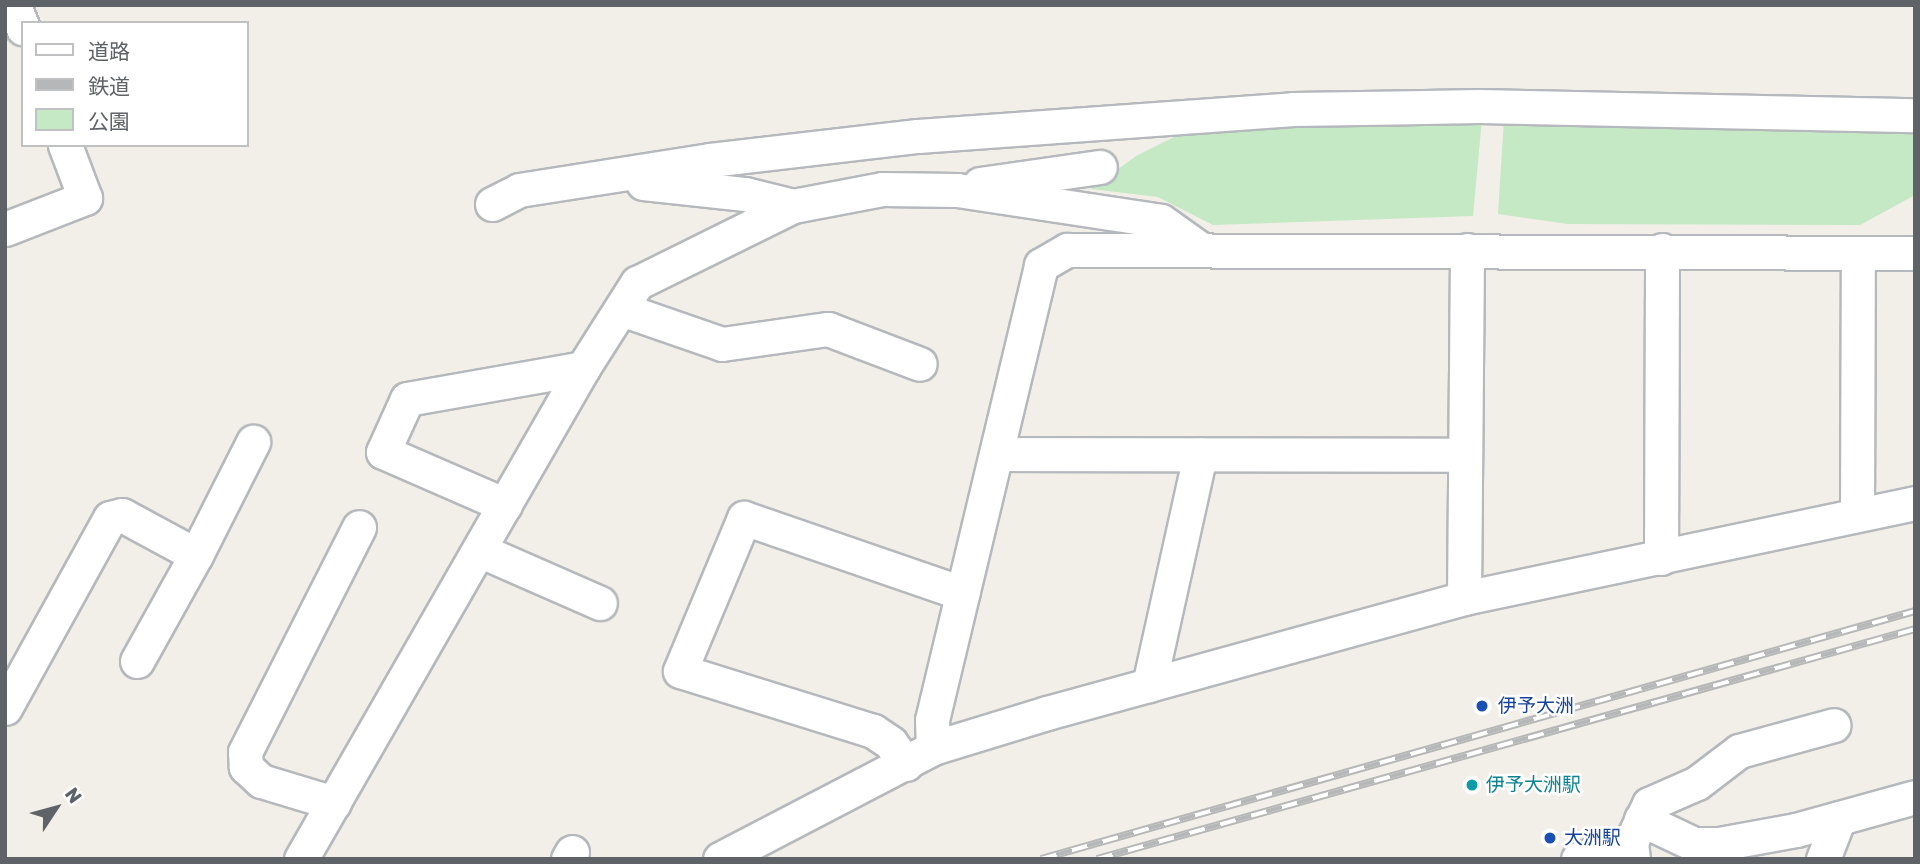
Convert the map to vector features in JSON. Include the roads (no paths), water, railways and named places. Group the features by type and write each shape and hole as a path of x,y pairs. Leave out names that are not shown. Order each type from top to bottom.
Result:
{"street":[{"path":"14,5 21,24"},
{"path":"492,204 519,190 710,160 918,136 1293,108 1479,106 1915,115"},
{"path":"5,229 85,198 66,147"},
{"path":"957,190 1100,167"},
{"path":"601,178 745,194 793,206"},
{"path":"301,859 583,368 637,283 793,206 882,188 957,190 1161,221 1202,250"},
{"path":"919,756 932,720 998,454 1041,265 1067,250 1662,250 1915,253"},
{"path":"1464,598 1462,456 1467,250"},
{"path":"1661,558 1662,250"},
{"path":"1857,513 1858,253"},
{"path":"621,309 722,344 828,329 920,364"},
{"path":"505,505 383,453 407,399 583,368"},
{"path":"137,661 196,555 253,442"},
{"path":"998,454 1462,456"},
{"path":"1149,685 1200,455"},
{"path":"720,859 919,756 1149,685 1464,598 1661,558 1857,513 1915,503"},
{"path":"9,694 110,518 122,515 196,555"},
{"path":"919,756 873,731 680,671 744,518 962,593"},
{"path":"334,803 261,781 246,767 245,752 359,527"},
{"path":"479,550 600,603"},
{"path":"1635,840 1649,804 1698,783 1740,751 1834,725"},
{"path":"1578,859 1635,840 1720,844 1839,818 1915,797"},
{"path":"1823,859 1839,818"}],"railway":[{"path":"1041,859 1915,611"},
{"path":"1097,859 1915,629"}],"place":[{"name":"伊予大洲","path":"1482,706"},
{"name":"伊予大洲駅","path":"1472,785"},
{"name":"大洲駅","path":"1550,838"}]}
